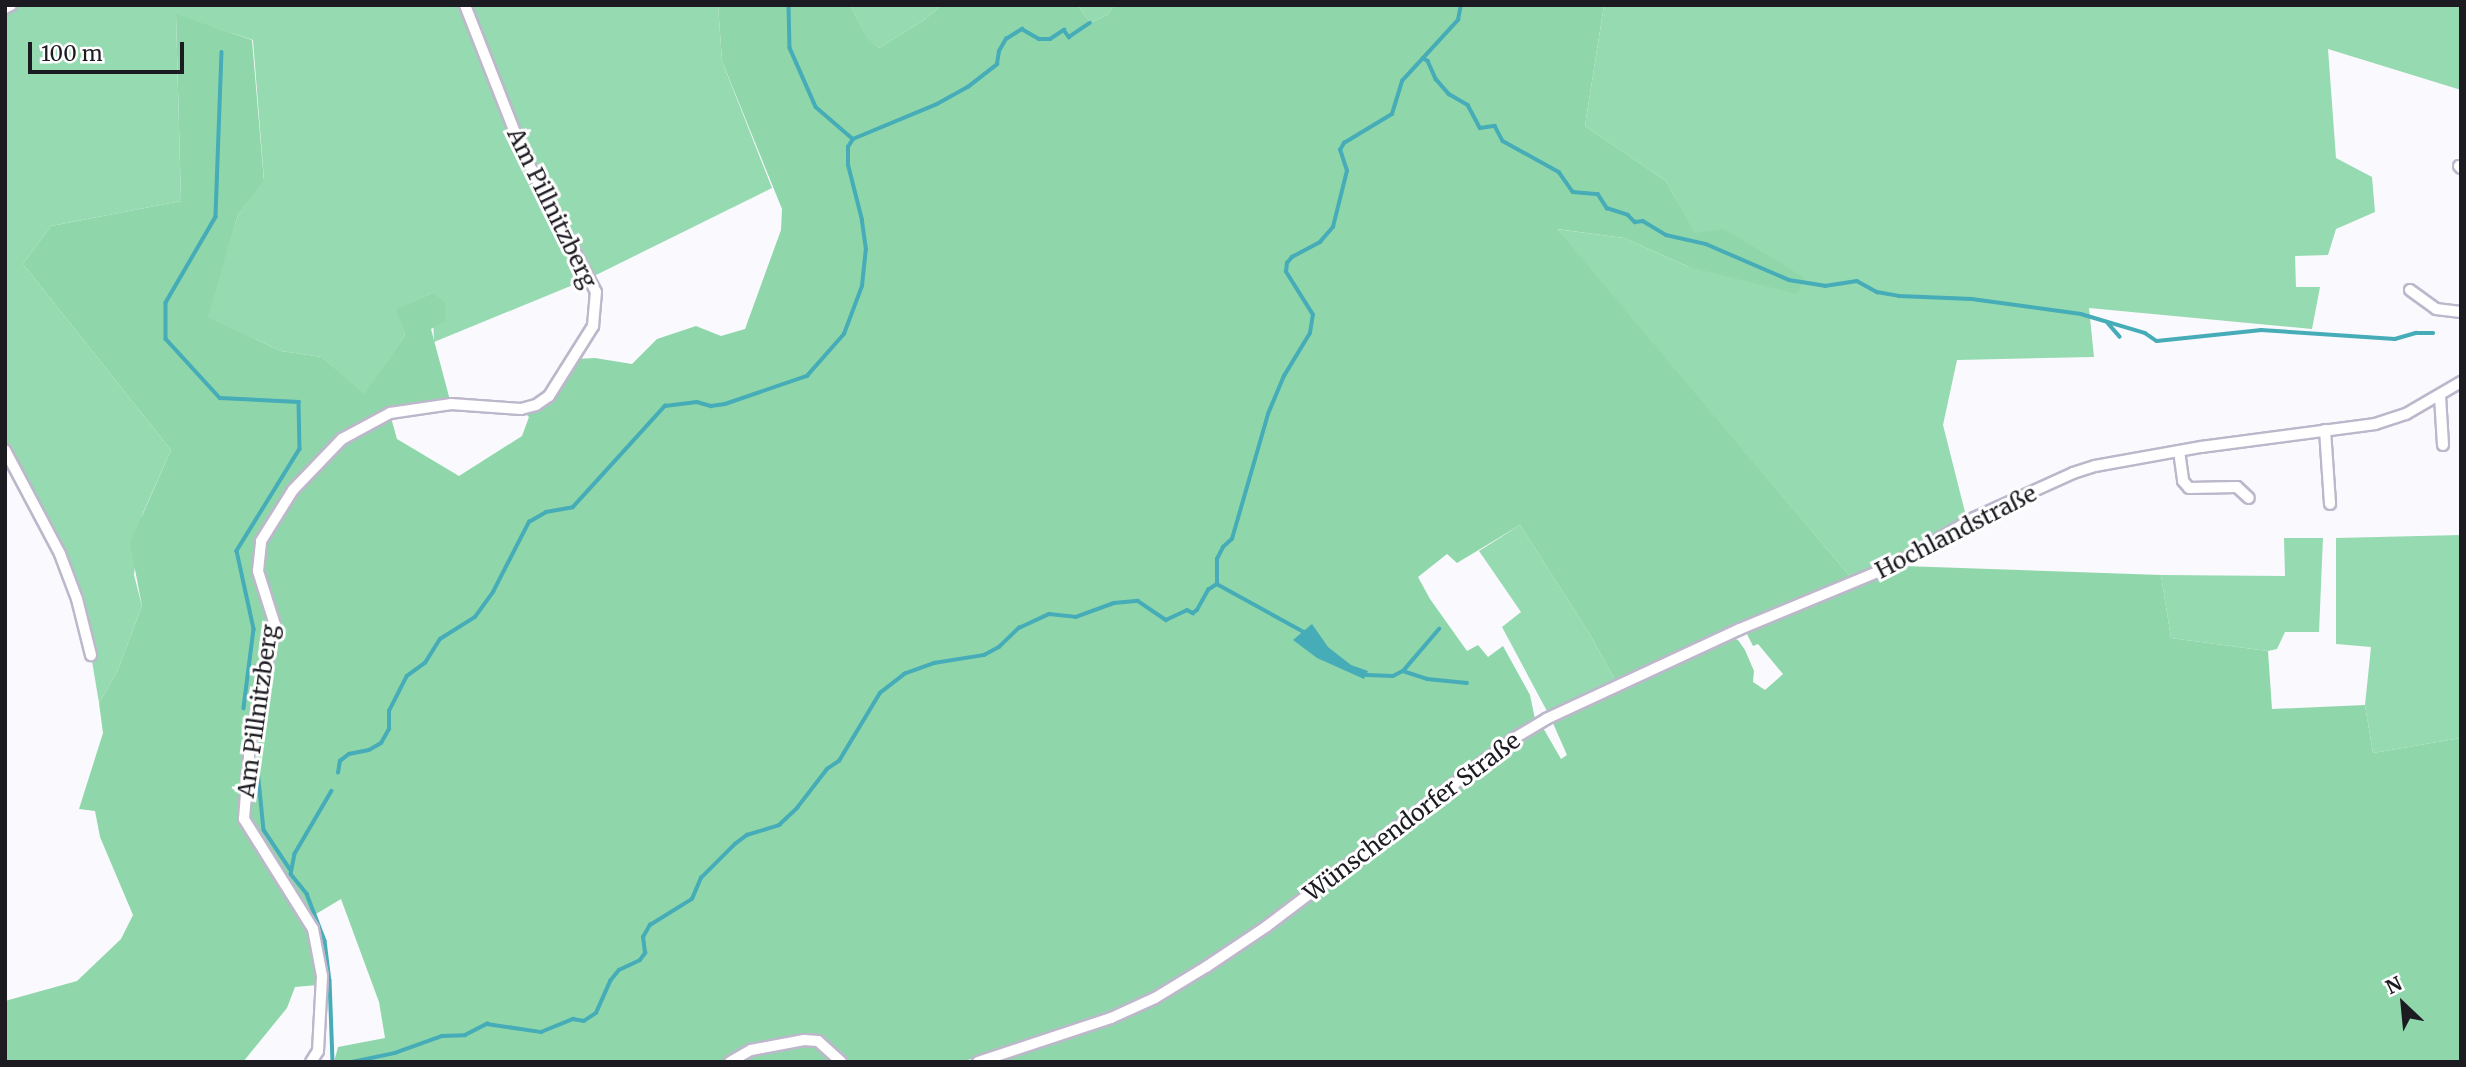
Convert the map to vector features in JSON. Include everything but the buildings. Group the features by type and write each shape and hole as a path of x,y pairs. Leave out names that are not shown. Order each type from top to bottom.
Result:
{"street":[{"path":"5,8 11,5"},
{"name":"Am Pillnitzberg","path":"311,1062 318,1051 322,976 313,929 294,894 253,838 244,819 250,744 275,625 258,571 261,541 293,490 342,439 390,413 451,404 521,409 536,405 549,396 593,326 596,292 523,153 465,5"},
{"path":"2410,290 2436,309 2461,312"},
{"name":"Hochlandstraße","path":"1854,583 1919,552 1973,518 2073,473 2179,451 2375,424 2406,414 2461,382"},
{"path":"2440,396 2448,431 2443,445"},
{"path":"2325,430 2330,504"},
{"path":"5,450 60,554 91,655"},
{"path":"2179,451 2183,481 2189,488 2237,487 2249,498"},
{"name":"Wünschendorfer Straße","path":"978,1062 1111,1018 1155,998 1267,926 1513,739 1546,719 1740,629 1854,583"},
{"path":"730,1062 751,1050 804,1040 818,1041 841,1062"}],"green space":[{"path":"5,5 718,5 722,61 772,188 590,278 434,342 432,293 397,309 405,335 364,395 322,357 281,351 207,317 238,215 264,180 253,40 176,15 181,201 51,226 23,264 171,450 142,515 134,575 142,606 117,672 99,703 91,655 77,599 5,450"},
{"path":"718,5 850,5 867,38 879,48 924,20 942,5 1078,5 1090,23 1107,15 1115,5 1604,5 1585,126 1666,181 1695,233 1724,229 1805,278 1797,294 1689,267 1624,238 1557,229 1854,581 1616,682 1589,633 1520,525 1457,563 1447,554 1418,577 1430,599 1467,651 1478,645 1488,657 1503,646 1530,695 1535,719 1497,744 1236,942 1200,965 1114,1012 960,1062 847,1062 822,1038 809,1036 743,1047 724,1062 334,1062 338,1047 385,1038 379,1002 341,899 306,920 317,985 295,987 287,1008 243,1062 5,1062 5,1001 77,981 121,939 133,915 100,837 95,811 79,809 103,733 99,703 117,672 142,606 130,543 171,450 23,264 51,226 181,201 176,14 252,40 264,181 238,215 208,317 281,351 322,357 364,394 405,335 396,309 432,293 445,302 445,321 431,329 451,404 390,414 397,439 459,476 522,436 529,417 521,409 536,405 575,359 595,358 632,364 657,339 696,326 721,336 745,329 781,230 782,209 722,61"},
{"path":"850,5 942,5 924,20 879,48 867,39"},
{"path":"1078,5 1115,5 1107,15 1090,23"},
{"path":"1604,5 2461,5 2461,90 2328,49 2336,158 2372,177 2375,212 2336,229 2328,255 2295,256 2296,287 2320,287 2312,329 2089,308 2094,357 1957,360 1943,425 1966,516 1916,551 1854,581 1556,229 1624,238 1689,267 1695,234 1666,181 1585,126"},
{"path":"1520,525 1589,633 1616,682 1548,713 1502,627 1521,612 1479,551"},
{"path":"2461,535 2461,738 2373,753 2365,705 2371,647 2336,644 2336,538"},
{"path":"2284,538 2323,538 2319,632 2285,632 2277,649 2268,651 2171,638 2161,575 2285,576"},
{"path":"1903,566 2161,575 2171,638 2268,651 2272,709 2365,705 2373,753 2461,738 2461,1062 992,1062 1114,1022 1162,999 1514,743 1542,726 1561,759 1567,755 1552,721 1732,638 1738,640 1745,650 1754,671 1753,682 1765,690 1783,674 1758,644 1753,646 1746,632 1857,588"},
{"path":"817,1045 836,1062 739,1062 748,1055"}],"water":[{"path":"1312,624 1328,647 1351,665 1368,671 1364,679 1317,658 1293,640"}],"waterway":[{"path":"789,5 790,48 816,107 853,139"},
{"path":"352,1062 395,1053 442,1036 465,1035 487,1024 541,1032 573,1019 584,1021 596,1013 610,981 619,970 640,960 645,953 643,937 650,925 692,899 701,878 735,844 747,835 779,825 797,808 827,769 839,761 880,693 904,674 934,663 984,655 999,647 1019,628 1049,614 1076,617 1114,603 1138,601 1166,620 1187,610 1193,613 1197,610 1208,590 1217,584 1217,559 1223,547 1232,539 1268,414 1284,376 1310,333 1313,315 1286,272 1287,263 1292,257 1320,242 1333,227 1347,171 1340,150 1344,143 1392,114 1402,81 1458,20 1461,5"},
{"path":"338,773 340,761 349,754 369,750 381,743 389,729 389,711 407,676 425,663 440,639 475,617 493,592 529,522 546,512 573,507 665,406 697,402 711,406 725,404 807,376 844,334 862,286 866,250 862,220 848,165 848,147 853,139 937,104 968,87 997,64 999,51 1006,39 1022,29 1039,39 1050,39 1064,30 1069,37 1090,23"},
{"path":"222,52 216,217 166,303 166,339 220,398 299,402 300,449 237,551 254,629 244,708"},
{"path":"1423,58 1428,61 1436,79 1449,94 1468,105 1480,128 1495,126 1503,141 1559,172 1573,192 1598,194 1607,208 1628,215 1635,222 1643,221 1666,235 1706,244 1789,280 1825,286 1857,281 1877,292 1899,296 1972,299 2081,314 2145,333 2157,341 2261,330 2395,339 2416,333 2433,333"},
{"path":"2108,323 2120,337"},
{"path":"1217,584 1304,632"},
{"path":"1404,670 1439,629"},
{"path":"1367,675 1393,676 1403,671 1427,679 1467,683"},
{"path":"258,770 264,830 290,869"},
{"path":"332,791 295,854 291,874 307,894 325,941 330,980 333,1062"}]}
